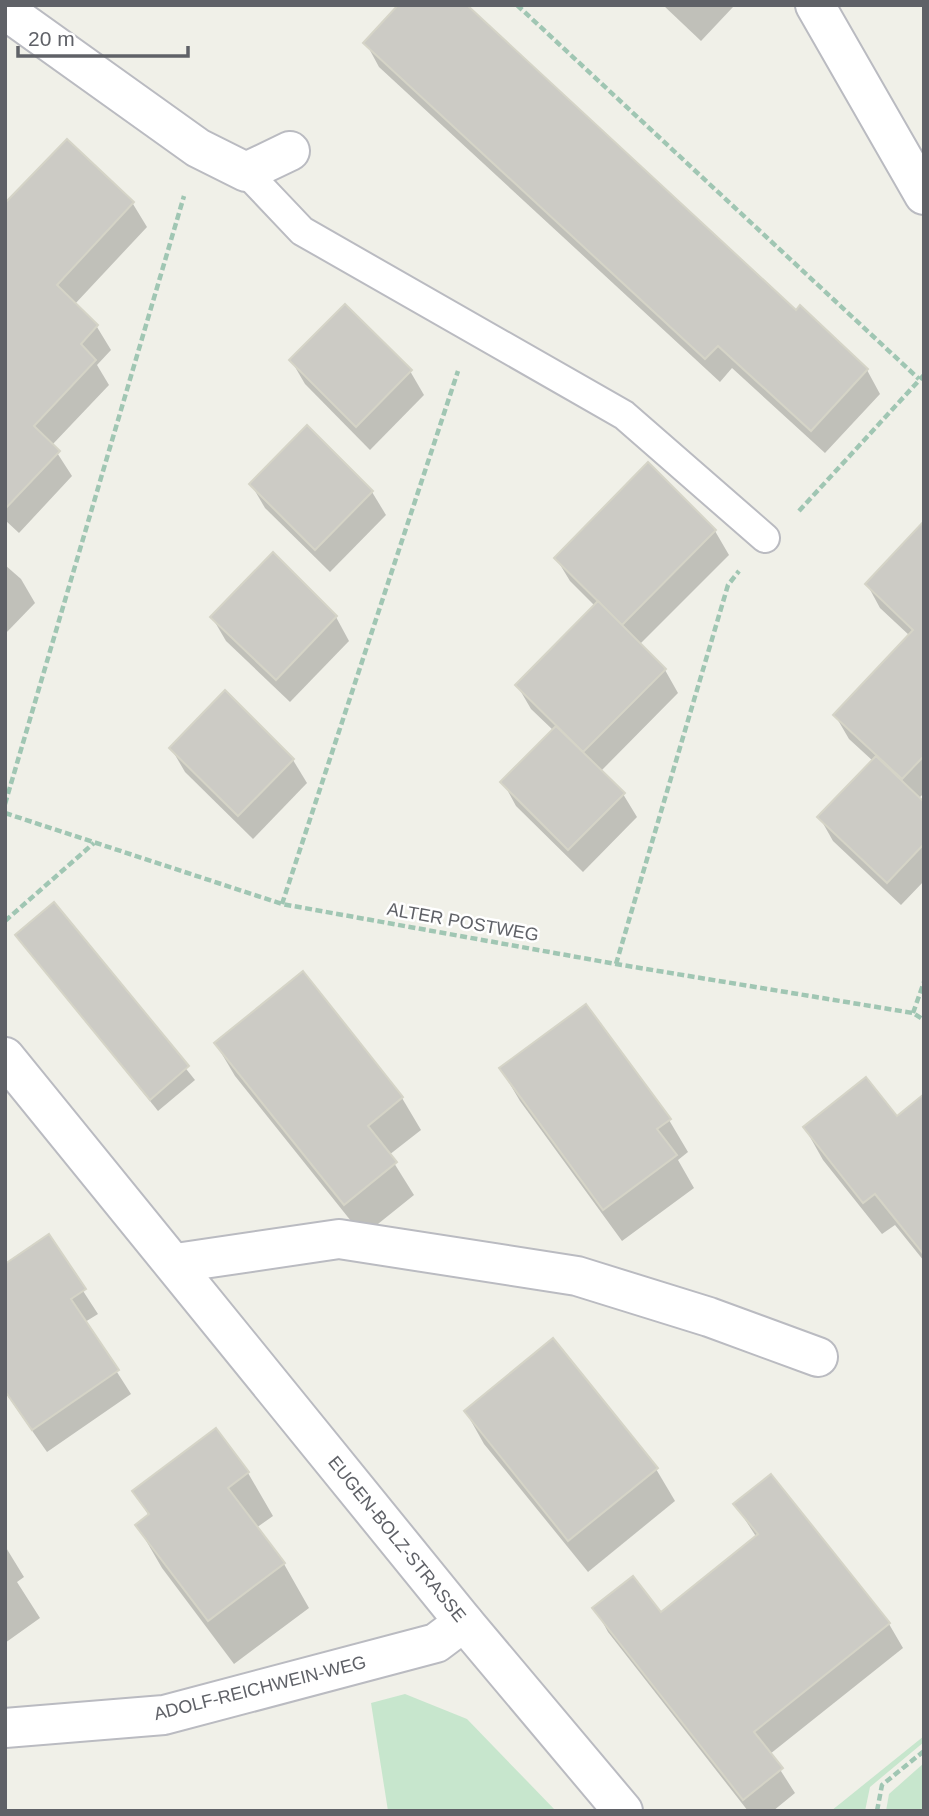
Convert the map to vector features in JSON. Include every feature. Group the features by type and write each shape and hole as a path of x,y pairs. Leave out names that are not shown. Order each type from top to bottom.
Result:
{"street":[{"path":"815,5 924,195"},
{"path":"5,10 198,148 246,172 290,151"},
{"name":"EUGEN-BOLZ-STRASSE","path":"5,1057 176,1264 464,1622 623,1811"},
{"path":"176,1264 339,1239 577,1276 709,1317 818,1357"},
{"name":"ADOLF-REICHWEIN-WEG","path":"5,1728 164,1715 436,1643 464,1622"}],"lane":[{"path":"246,172 302,231 471,331 624,415 765,538"}],"path":[{"path":"517,5 922,377 790,520 765,538 728,585 616,964"},
{"path":"5,804 175,228"},
{"path":"282,904 471,331"},
{"name":"ALTER POSTWEG","path":"5,813 282,904 616,964 913,1013 924,1020"},
{"path":"5,921 94,843"},
{"path":"913,1013 924,982"},
{"path":"877,1811 882,1785 924,1751"}],"green space":[{"path":"405,1694 467,1719 556,1811 388,1811 371,1703"},
{"path":"924,1736 924,1742 870,1787 865,1811 831,1811"},
{"path":"924,1763 924,1811 886,1811 889,1794"}],"building":[{"path":"398,5 467,5 796,310 800,305 868,369 811,431 718,346 705,359 363,43"},
{"path":"67,139 134,202 57,285 98,325 81,344 96,360 34,426 60,451 5,509 5,203"},
{"path":"345,304 412,370 356,427 289,360"},
{"path":"307,425 373,491 315,550 249,484"},
{"path":"648,462 716,530 622,625 554,558"},
{"path":"924,521 924,756 902,779 833,715 913,630 865,584"},
{"path":"273,552 337,616 276,680 210,617"},
{"path":"598,601 666,669 583,752 515,685"},
{"path":"225,690 294,759 238,816 169,748"},
{"path":"556,726 625,793 568,850 500,782"},
{"path":"876,756 924,802 924,844 887,883 817,817"},
{"path":"54,902 189,1066 150,1100 15,935"},
{"path":"303,971 403,1097 368,1126 397,1162 344,1205 214,1043"},
{"path":"586,1004 671,1119 657,1129 677,1155 603,1210 499,1068"},
{"path":"866,1077 897,1116 924,1094 924,1255 875,1194 863,1203 803,1127"},
{"path":"49,1234 86,1289 71,1299 119,1370 32,1430 5,1391 5,1264"},
{"path":"553,1338 658,1468 568,1541 464,1411"},
{"path":"216,1428 249,1472 228,1488 285,1563 208,1621 135,1525 149,1514 132,1491"},
{"path":"771,1474 890,1623 754,1732 783,1768 743,1800 592,1608 633,1576 661,1612 758,1534 733,1504"}]}
